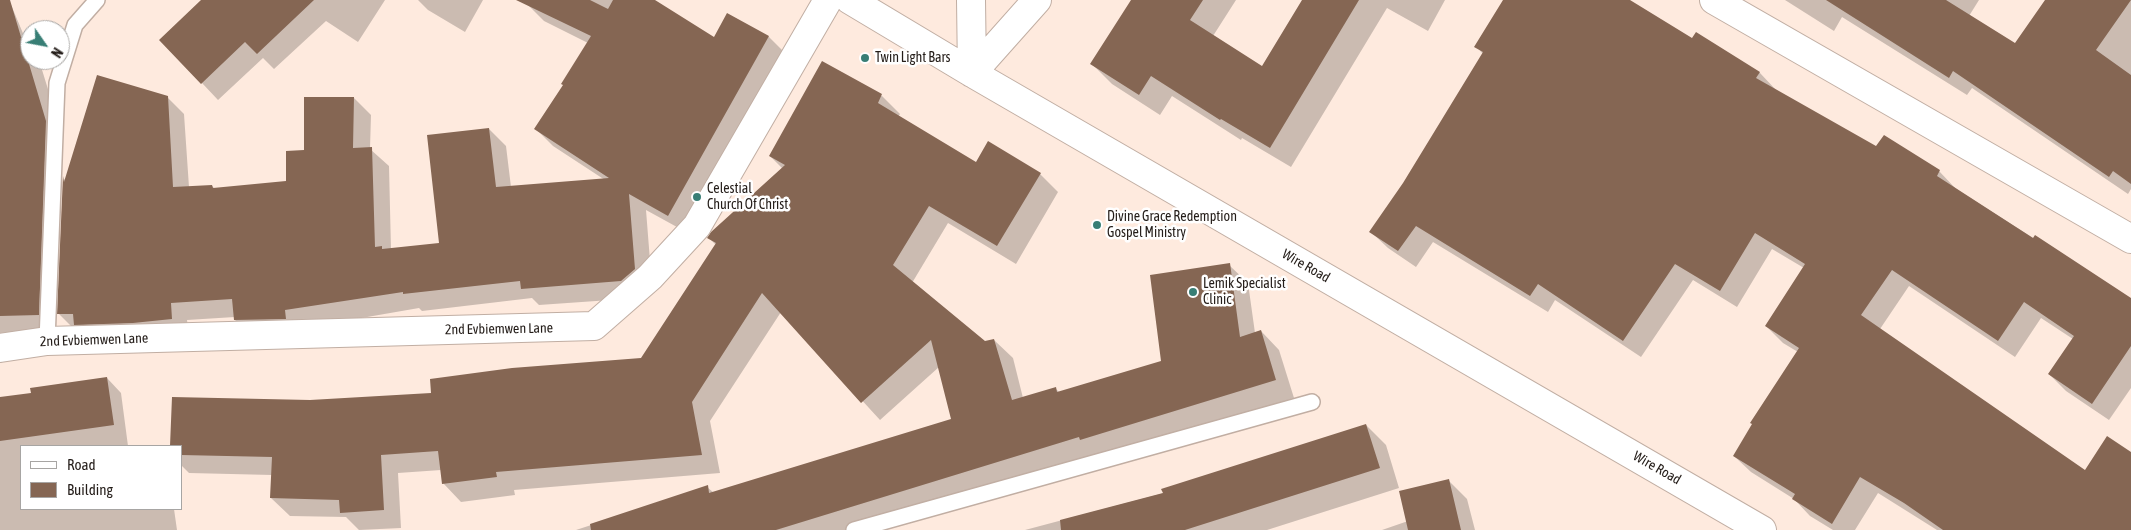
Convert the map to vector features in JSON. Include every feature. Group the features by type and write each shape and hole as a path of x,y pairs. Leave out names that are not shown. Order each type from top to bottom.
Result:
{"street":[{"name":"2nd Evbiemwen Lane","path":"0,348 48,341 594,326 650,277 697,226 828,0"},
{"name":"Wire Road","path":"850,0 972,73 1762,530"},
{"path":"971,0 972,73"},
{"path":"972,73 1037,0"},
{"path":"1714,0 2131,239"}],"lane":[{"path":"48,341 58,83 75,25 97,0"},
{"path":"854,530 1312,402"}],"building":[{"path":"0,0 10,0 20,34 20,70 31,70 46,121 39,315 0,316"},
{"path":"201,0 314,0 257,54 245,42 201,84 159,40"},
{"path":"516,0 590,0 608,9 613,0 655,0 714,37 727,13 769,36 668,216 629,194 635,269 621,281 521,289 520,281 403,294 403,292 285,310 286,319 234,320 232,299 171,303 172,319 133,323 74,325 73,314 57,314 63,176 64,182 97,75 168,96 173,187 212,185 213,188 286,181 286,151 304,150 304,97 354,97 353,148 372,147 375,247 382,246 382,249 439,243 427,135 489,128 496,187 609,178 534,129 563,85 561,84 591,36"},
{"path":"1131,0 1203,0 1190,20 1262,66 1302,0 1359,0 1270,148 1220,120 1151,76 1139,95 1090,64"},
{"path":"1503,0 1630,0 1692,38 1696,32 1760,72 1756,78 1876,146 1884,135 1940,170 1937,176 2033,238 2035,235 2131,298 2131,346 2092,404 2048,374 2074,336 2024,302 1998,341 1892,270 1861,315 2085,470 2107,436 2131,452 2131,530 1943,530 1904,503 1860,477 1832,524 1792,499 1795,494 1733,456 1752,424 1750,423 1799,348 1765,326 1805,264 1755,233 1720,291 1675,264 1623,341 1538,284 1530,296 1416,226 1398,251 1369,232 1403,183 1483,52 1474,47"},
{"path":"1826,0 1946,0 2015,43 2045,0 2131,0 2096,50 2131,75 2131,184 2113,171 2109,177 1953,71 1949,78"},
{"path":"822,61 882,94 878,103 976,162 988,141 1041,173 997,246 929,206 893,265 985,341 994,339 1012,400 1056,387 1057,392 1161,361 1150,275 1230,263 1240,337 1261,330 1276,380 1080,440 1079,437 776,530 591,530 590,524 708,485 709,493 951,419 931,340 861,403 762,293 692,402 702,455 496,472 497,477 442,484 438,451 381,455 384,510 340,513 339,500 270,498 272,457 182,455 182,445 170,445 172,397 310,400 431,393 430,379 512,368 641,358 716,243 707,238 711,232 785,165 769,156"},
{"path":"107,377 114,425 0,441 0,397 31,393 30,388"},
{"path":"1366,424 1380,468 1185,530 1061,530 1060,520 1163,493 1161,489"},
{"path":"1449,479 1461,530 1408,530 1399,491"}],"place":[{"name":"Twin Light Bars","path":"865,58"},
{"name":"Celestial Church Of Christ","path":"697,197"},
{"name":"Divine Grace Redemption Gospel Ministry","path":"1097,225"},
{"name":"Lemik Specialist Clinic","path":"1193,292"}]}
